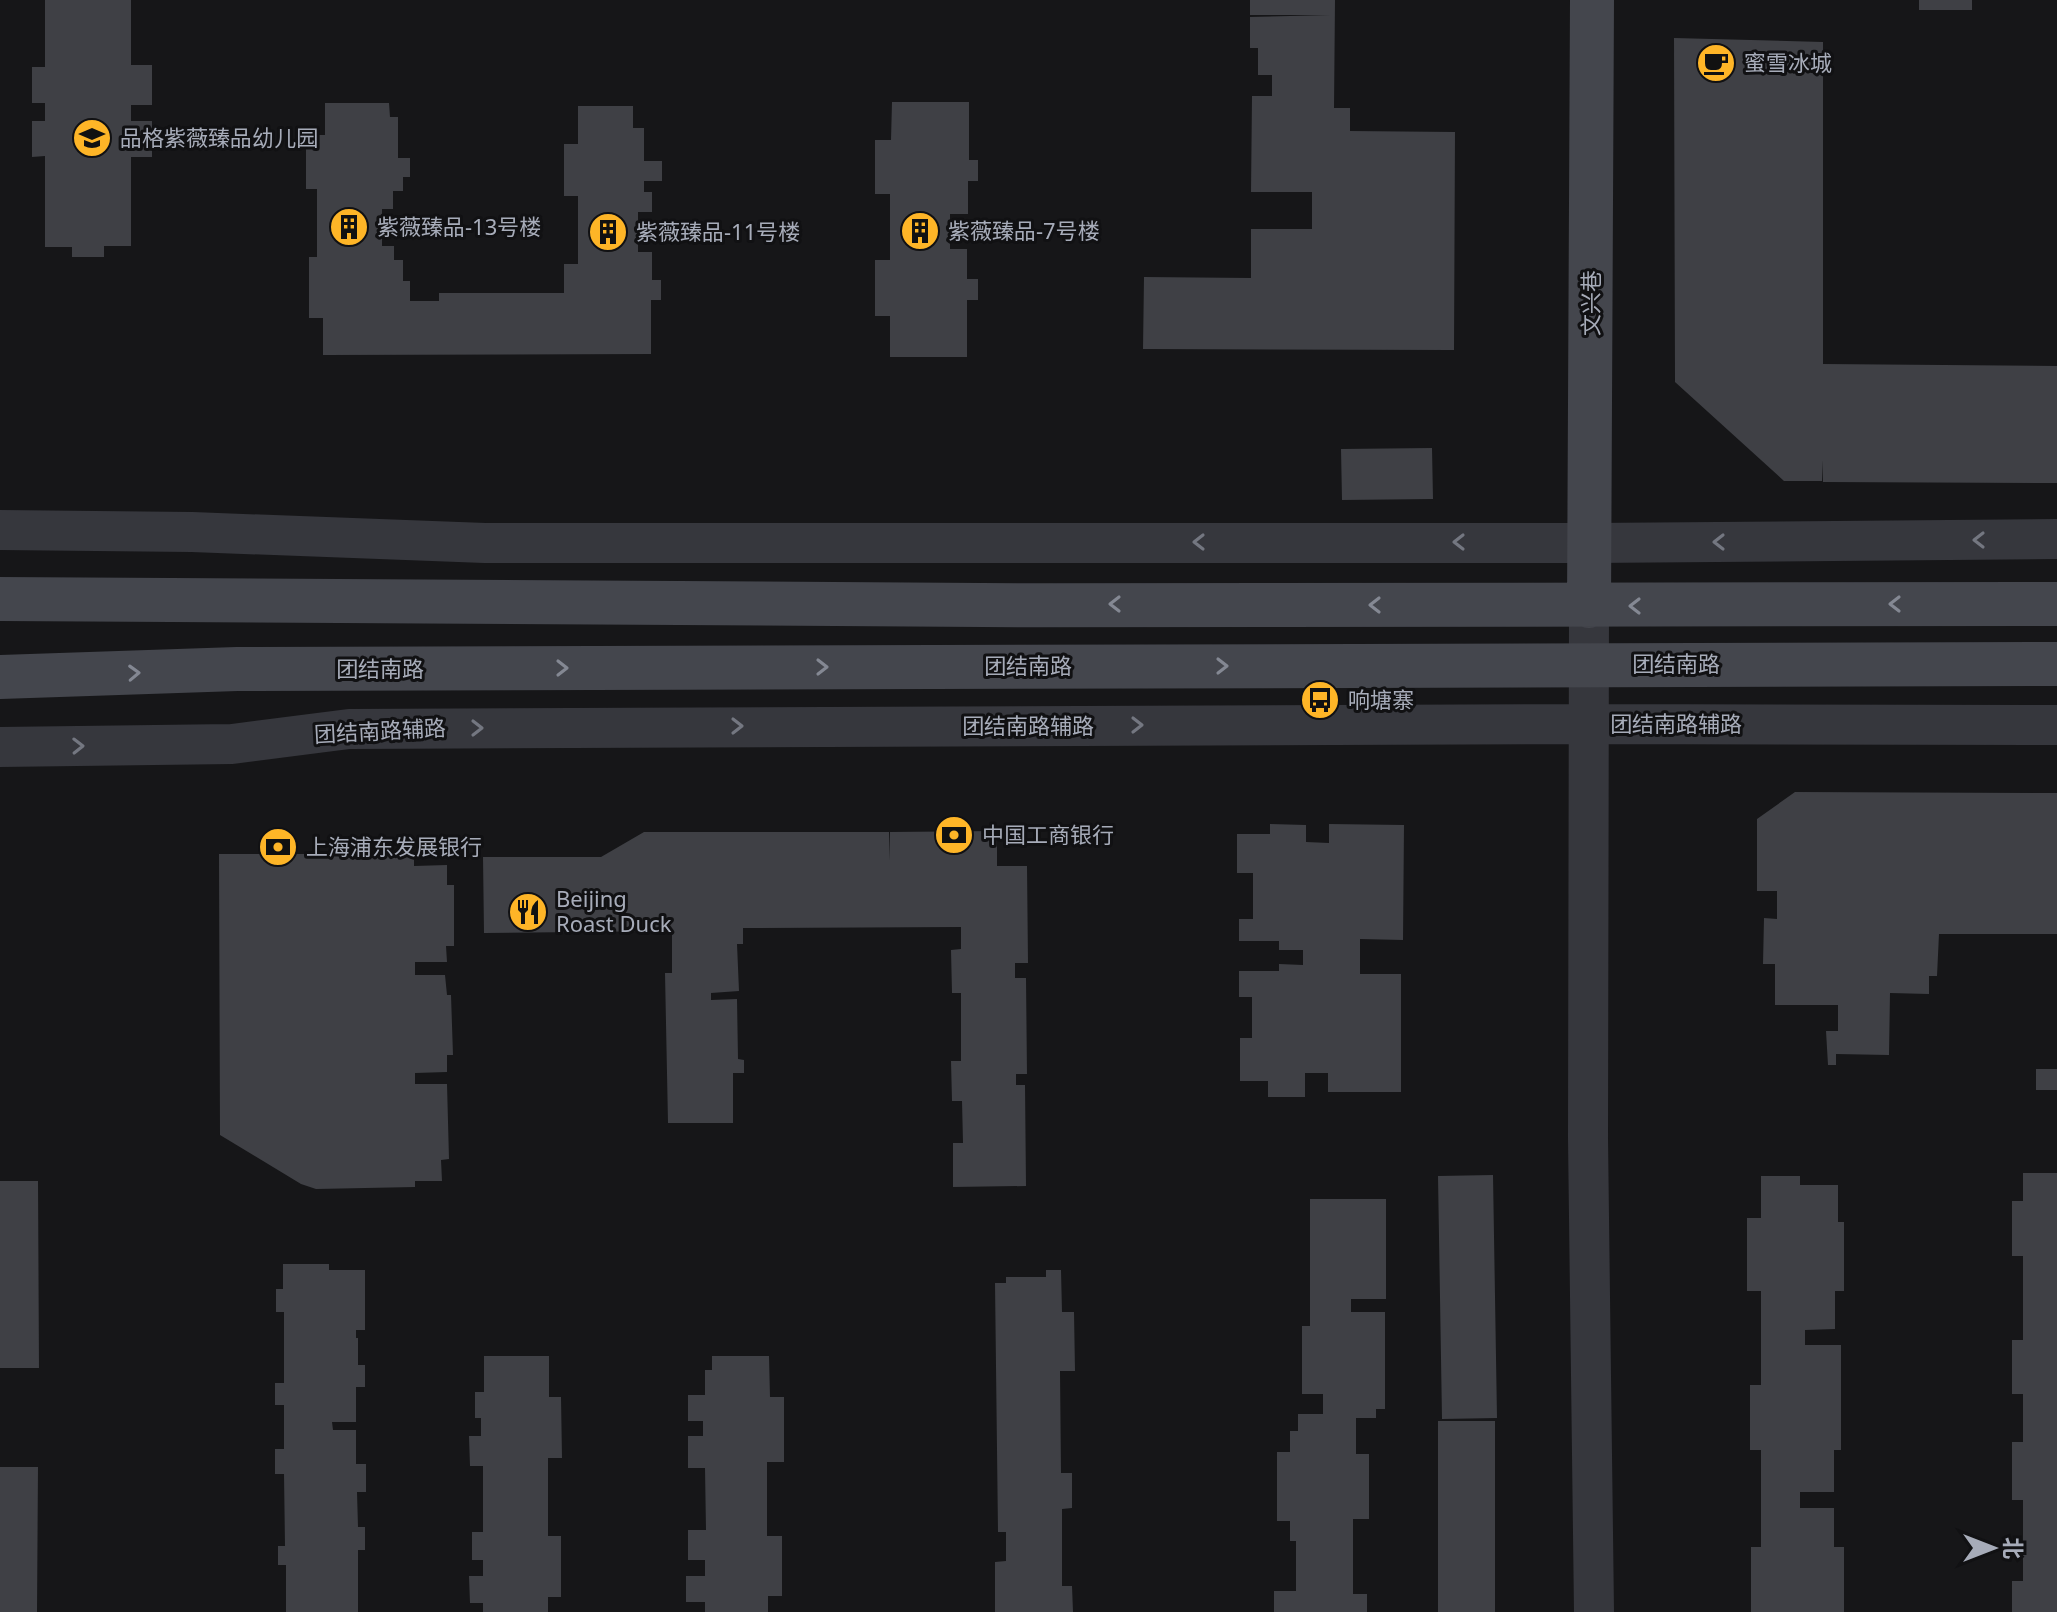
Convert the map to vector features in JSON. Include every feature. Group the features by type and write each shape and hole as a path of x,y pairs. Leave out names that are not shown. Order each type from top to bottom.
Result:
{"main road":[{"name":"文兴巷","path":"1589,606 1592,0"},
{"path":"0,599 343,603 2057,604"},
{"name":"团结南路","path":"0,677 237,669 2057,664"}],"street":[{"path":"0,530 192,532 485,543 1591,543 2057,539"},
{"path":"1589,606 1588,1138 1594,1612"},
{"name":"团结南路辅路","path":"0,747 232,744 349,729 2057,725"}],"building":[{"name":"品格紫薇臻品幼儿园","path":"45,0 131,0 131,65 152,65 152,105 131,105 131,121 152,121 152,157 131,157 131,246 104,246 104,257 72,257 72,247 45,247 45,156 32,157 32,121 45,121 45,103 32,103 32,67 45,67"},
{"path":"1250,0 1335,0 1334,108 1350,108 1350,131 1455,132 1454,350 1143,349 1144,277 1251,278 1251,229 1312,229 1312,192 1251,192 1252,96 1272,96 1272,75 1258,75 1258,48 1250,48 1250,17 1330,15 1250,15"},
{"path":"1919,0 1972,0 1972,10 1919,10"},
{"path":"1674,38 1823,42 1823,364 2057,366 2057,483 1823,482 1822,460 1822,481 1784,481 1675,382"},
{"name":"紫薇臻品-7号楼","path":"892,102 969,102 969,160 978,160 978,181 968,181 968,214 950,214 950,249 967,249 967,279 978,279 978,300 967,300 967,357 890,357 890,316 875,316 875,260 890,260 890,194 875,194 875,140 891,140"},
{"path":"325,103 389,103 390,117 398,117 398,158 410,158 410,177 403,177 403,191 393,191 393,209 382,209 382,246 394,246 394,260 403,260 403,281 410,281 410,301 439,301 439,293 564,293 564,264 578,264 578,196 564,196 564,144 578,144 578,106 633,106 633,128 644,128 644,161 662,161 662,181 644,181 644,192 652,192 652,212 638,212 638,252 652,252 652,280 661,280 661,300 651,300 651,354 323,355 323,318 309,318 309,257 317,257 317,189 306,189 306,135 325,135"},
{"path":"1432,448 1433,499 1342,500 1341,449"},
{"path":"1795,792 2057,793 2057,934 1939,934 1937,976 1929,976 1929,994 1890,993 1889,1055 1836,1054 1836,1065 1828,1065 1826,1031 1838,1031 1838,1005 1775,1005 1775,964 1763,964 1764,918 1777,919 1777,891 1757,891 1757,819"},
{"path":"1270,824 1306,825 1306,842 1329,843 1329,824 1404,825 1403,940 1360,939 1360,974 1401,974 1401,1092 1328,1092 1328,1073 1305,1073 1305,1097 1268,1097 1268,1081 1240,1081 1240,1038 1252,1038 1252,997 1239,997 1239,971 1279,971 1279,964 1303,965 1303,950 1279,950 1279,941 1239,941 1239,919 1253,919 1253,873 1237,873 1237,834 1270,834"},
{"path":"997,831 997,866 1027,866 1028,963 1015,963 1015,978 1026,978 1027,1074 1016,1074 1016,1085 1025,1085 1026,1186 953,1187 953,1143 963,1143 962,1101 952,1101 951,1061 961,1061 961,993 952,993 951,950 961,949 961,927 743,928 743,944 737,944 739,991 711,993 711,1000 737,999 738,1059 744,1060 744,1073 733,1073 733,1123 668,1123 665,973 672,973 672,931 484,933 483,857 601,857 644,832 889,832 890,861 890,832"},
{"path":"219,854 414,854 414,866 447,865 447,885 454,885 454,946 446,946 447,962 415,962 415,975 445,975 447,995 451,995 453,1055 447,1055 447,1072 415,1073 415,1084 447,1084 449,1159 441,1160 442,1181 415,1181 415,1187 316,1189 301,1184 220,1135"},
{"path":"2036,1069 2057,1069 2057,1090 2036,1090"},
{"path":"2023,1173 2057,1173 2057,1612 2012,1612 2012,1581 2023,1581 2023,1500 2012,1500 2012,1442 2023,1442 2023,1394 2012,1394 2012,1340 2023,1340 2023,1256 2012,1256 2012,1201 2023,1201"},
{"path":"1493,1175 1497,1418 1442,1419 1438,1176"},
{"path":"1761,1176 1800,1176 1800,1185 1838,1185 1838,1222 1844,1222 1844,1291 1835,1291 1835,1329 1805,1330 1805,1345 1841,1345 1841,1450 1834,1450 1834,1492 1800,1492 1800,1508 1834,1508 1834,1547 1844,1547 1844,1612 1751,1612 1751,1547 1761,1547 1761,1450 1750,1450 1750,1385 1761,1385 1761,1291 1747,1291 1747,1218 1761,1218"},
{"path":"0,1181 38,1181 39,1368 0,1368"},
{"path":"1310,1199 1386,1199 1386,1299 1351,1299 1351,1312 1385,1312 1385,1409 1376,1409 1376,1418 1356,1418 1356,1454 1369,1454 1369,1519 1353,1519 1353,1594 1367,1594 1367,1612 1274,1612 1274,1591 1296,1591 1296,1541 1290,1541 1290,1521 1277,1521 1277,1452 1290,1452 1290,1431 1298,1431 1298,1414 1323,1414 1323,1394 1302,1394 1302,1326 1310,1326"},
{"path":"283,1264 329,1264 329,1270 365,1270 365,1330 356,1330 356,1338 358,1365 365,1365 365,1387 356,1387 356,1422 332,1422 333,1430 356,1430 356,1464 366,1464 366,1492 357,1492 358,1527 365,1527 365,1550 358,1550 358,1612 286,1612 286,1565 278,1565 278,1546 285,1546 284,1474 275,1474 275,1449 284,1449 284,1405 275,1405 275,1383 284,1383 284,1312 276,1312 276,1289 283,1289"},
{"path":"1046,1270 1061,1270 1062,1312 1074,1312 1075,1371 1060,1371 1061,1473 1072,1473 1072,1508 1062,1509 1062,1586 1072,1586 1073,1612 995,1612 995,1562 1006,1561 1006,1532 998,1532 995,1283 1006,1283 1006,1277 1046,1277"},
{"path":"484,1356 549,1356 549,1397 561,1397 562,1458 548,1458 548,1536 561,1536 561,1597 548,1597 548,1612 483,1612 483,1603 470,1603 469,1576 483,1576 483,1560 472,1560 472,1532 483,1532 483,1466 470,1466 469,1436 481,1436 481,1418 475,1418 475,1392 484,1392"},
{"path":"712,1356 769,1356 770,1397 784,1397 784,1462 767,1462 767,1536 782,1536 782,1596 768,1596 768,1612 705,1612 705,1602 686,1602 686,1576 705,1576 705,1560 688,1560 688,1530 706,1530 705,1468 688,1468 688,1436 703,1436 703,1421 688,1421 688,1395 705,1395 705,1370 712,1370"},
{"path":"1438,1421 1495,1421 1495,1612 1438,1612"},
{"path":"0,1467 38,1467 37,1612 0,1612"}],"place":[{"name":"蜜雪冰城","path":"1716,63"},
{"name":"品格紫薇臻品幼儿园","path":"92,138"},
{"name":"紫薇臻品-13号楼","path":"349,227"},
{"name":"紫薇臻品-7号楼","path":"920,231"},
{"name":"紫薇臻品-11号楼","path":"608,232"},
{"name":"响塘寨","path":"1320,700"},
{"name":"中国工商银行","path":"954,835"},
{"name":"上海浦东发展银行","path":"278,847"},
{"name":"Beijing Roast Duck","path":"528,912"}]}
